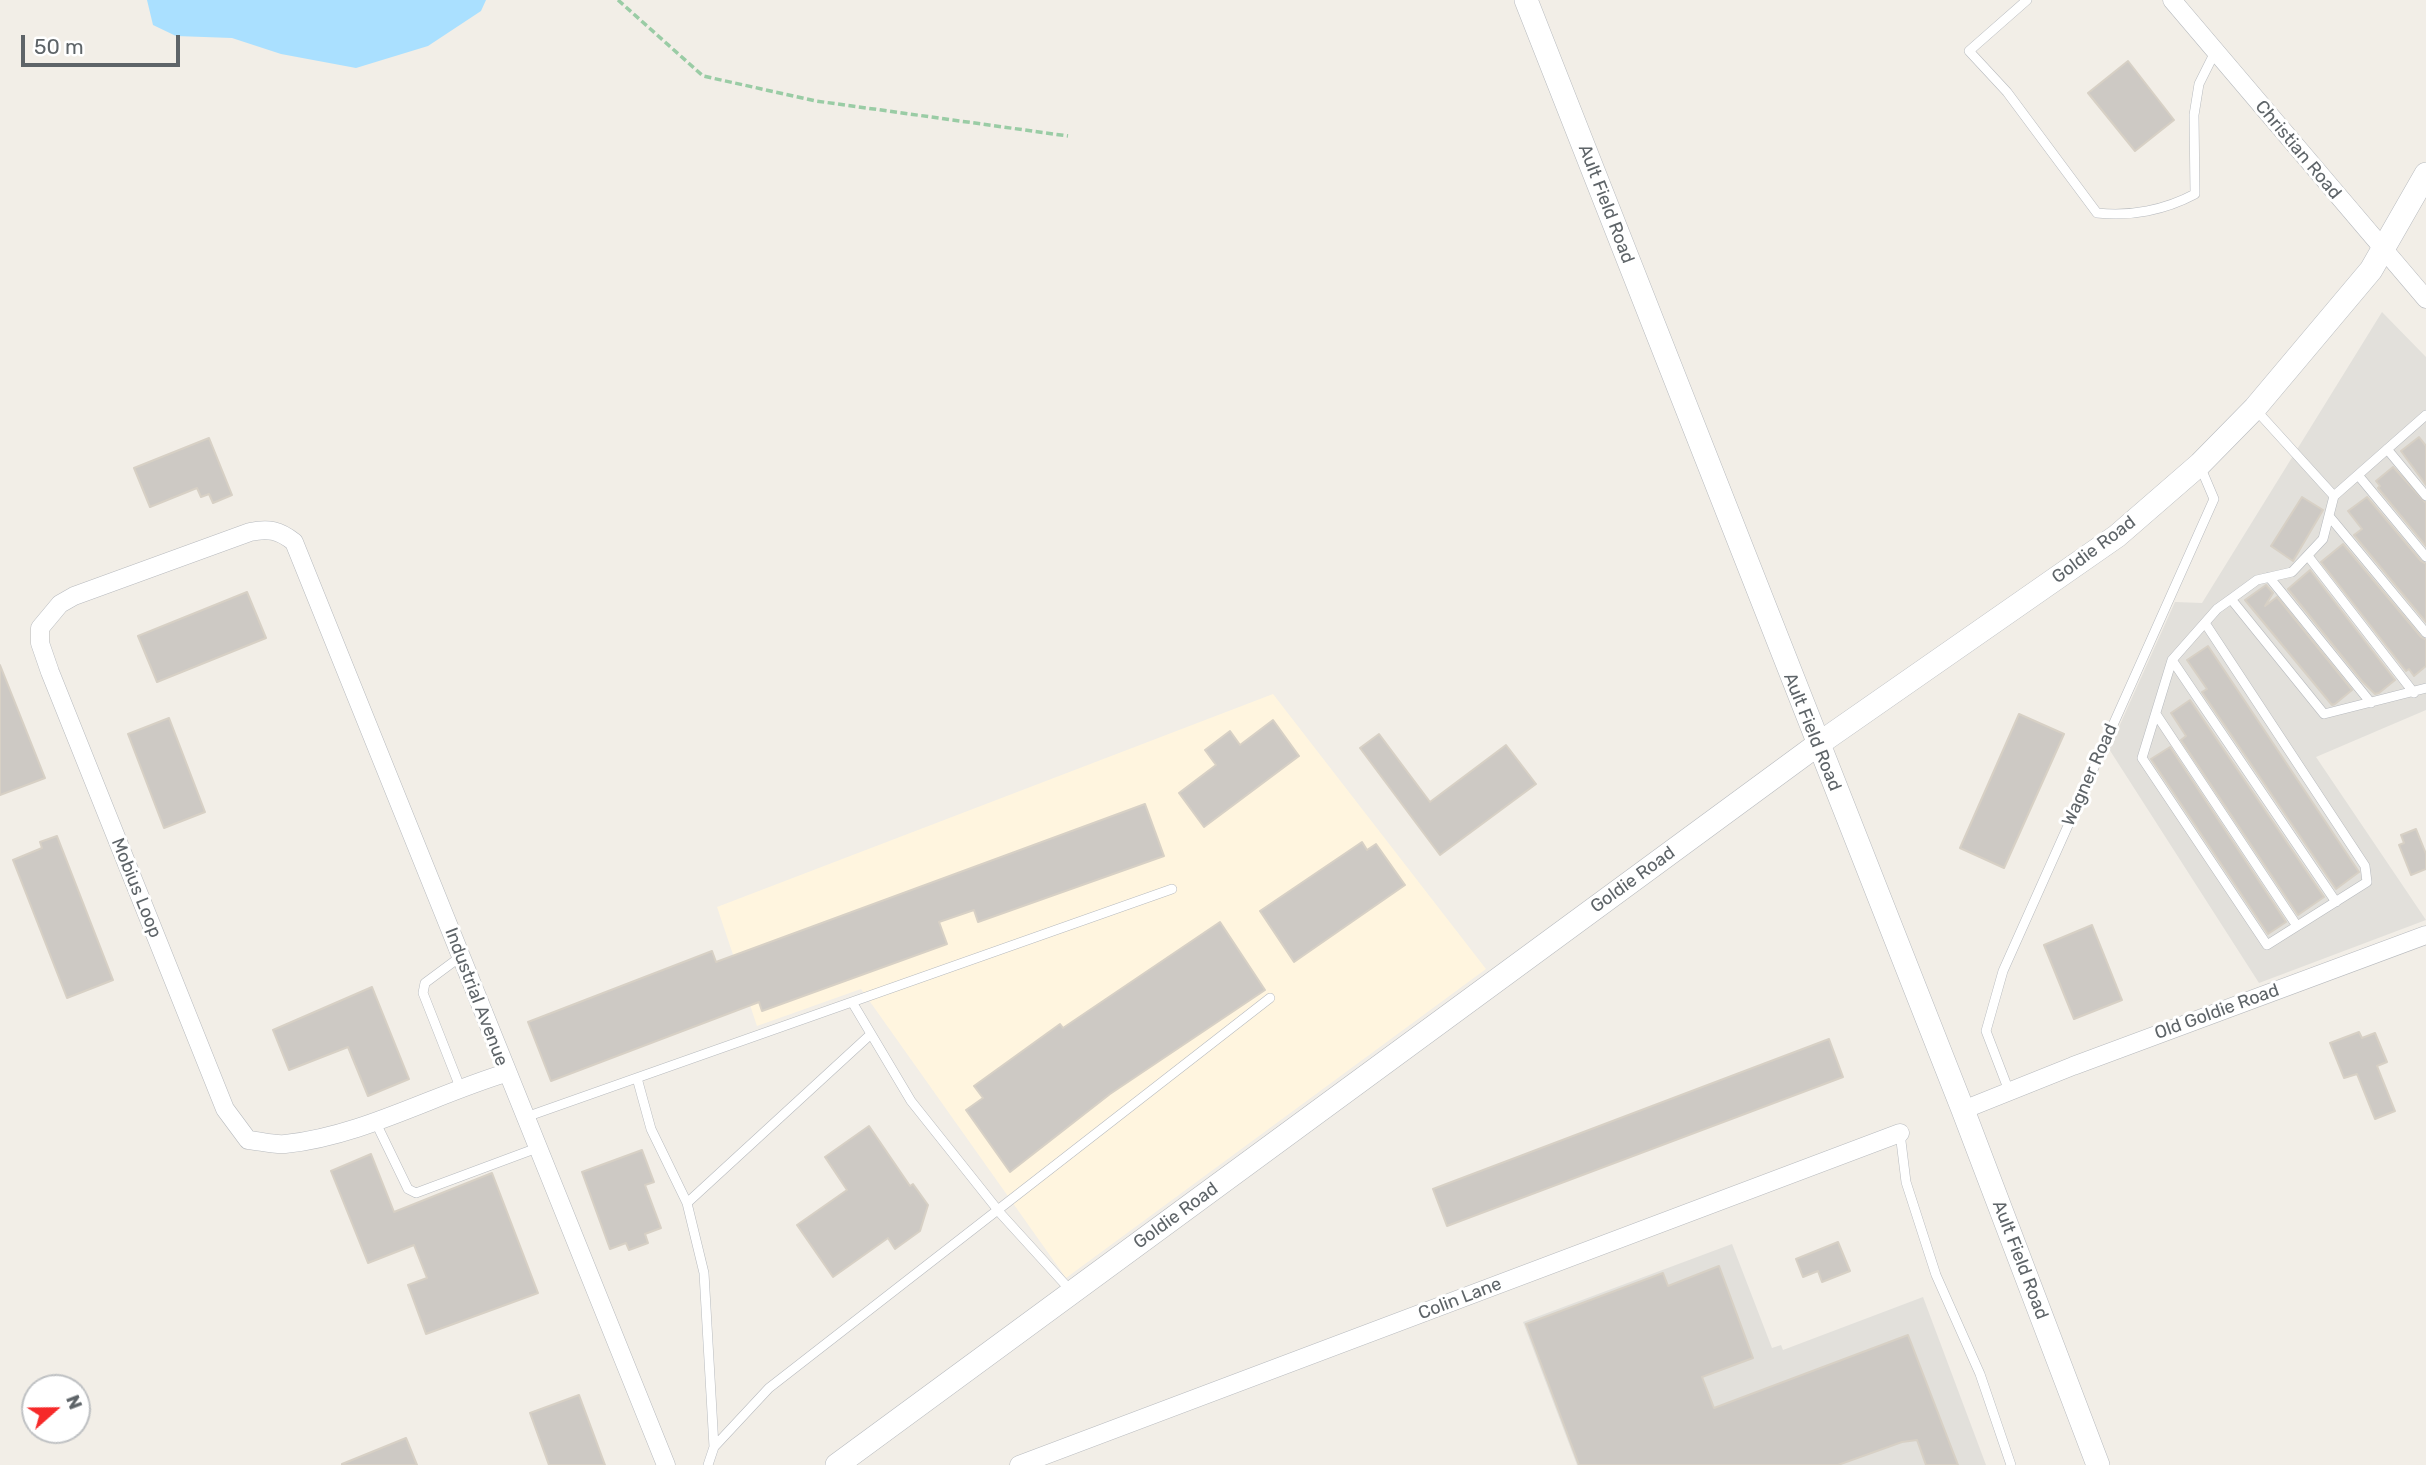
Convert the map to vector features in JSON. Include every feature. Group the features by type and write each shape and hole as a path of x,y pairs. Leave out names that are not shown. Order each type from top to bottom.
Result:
{"street":[{"name":"Ault Field Road","path":"1526,0 1817,745 1963,1110 2098,1465"},
{"name":"Christian Road","path":"2172,0 2344,206 2384,248 2426,299"},
{"name":"Goldie Road","path":"837,1465 1817,745 2117,536 2200,464 2255,408 2371,270 2426,174"},
{"name":"Mobius Loop","path":"283,533 267,528 250,532 74,596 48,616 40,628 40,643 225,1109 248,1140 282,1144 317,1138 375,1121 460,1087 506,1073"},
{"name":"Industrial Avenue","path":"283,533 294,542 304,563 524,1118 666,1465"},
{"name":"Old Goldie Road","path":"2009,1091 2426,935"},
{"path":"1963,1110 2009,1091"},
{"name":"Colin Lane","path":"1019,1465 1900,1133"}],"lane":[{"path":"2027,0 1969,51 2007,92 2096,213 2119,215 2174,205 2195,194 2194,115 2199,84 2216,50"},
{"path":"2255,408 2334,496"},
{"path":"2205,623 2365,866 2367,882 2267,946 2142,758 2172,660 2205,623 2231,599 2257,580 2292,572 2323,539 2334,496 2387,449 2424,422"},
{"path":"2387,449 2426,496"},
{"name":"Wagner Road","path":"2009,1091 1986,1031 2003,971 2214,499 2200,464"},
{"path":"2358,475 2426,557"},
{"path":"2329,516 2426,633"},
{"path":"2308,556 2414,693"},
{"path":"2269,577 2371,703"},
{"path":"2231,599 2324,714 2426,688"},
{"path":"2172,660 2336,902"},
{"path":"2156,714 2297,926"},
{"path":"524,1118 1172,889"},
{"path":"460,957 425,983 423,993 460,1087"},
{"path":"714,1447 769,1388 1270,998"},
{"path":"852,1002 911,1101 998,1210 1072,1292"},
{"path":"687,1203 871,1034"},
{"path":"636,1078 651,1129 687,1203 704,1273 714,1447 708,1465"},
{"path":"375,1121 408,1189 416,1193 537,1148"},
{"path":"1900,1133 1906,1182 1936,1275 1980,1374 2011,1465"}],"path":[{"path":"618,0 703,76 816,100 1068,136"}],"shaded area":[{"path":"2382,312 2426,357 2426,710 2316,757 2426,920 2259,983 2109,749 2175,602 2202,603"},
{"path":"1273,694 1486,969 1066,1278 861,989 757,1026 717,907"},
{"path":"1732,1244 1772,1348 1781,1345 1783,1350 1923,1297 1986,1465 1577,1465 1523,1322"}],"water":[{"path":"147,0 486,0 481,11 428,46 356,68 281,54 232,38 176,36 153,25"}],"building":[{"path":"2128,61 2174,120 2135,151 2088,93"},
{"path":"2419,437 2426,446 2426,485 2401,451"},
{"path":"209,438 232,495 213,503 209,494 201,497 197,488 150,507 134,468"},
{"path":"2393,467 2426,503 2426,546 2378,488 2380,486 2376,481"},
{"path":"2302,497 2323,510 2293,561 2271,546"},
{"path":"2367,497 2426,564 2426,622 2354,535 2362,529 2348,511"},
{"path":"2343,544 2426,640 2426,666 2414,676 2409,669 2406,671 2321,562"},
{"path":"2310,570 2395,680 2379,693 2375,694 2362,681 2288,589"},
{"path":"2266,585 2273,593 2265,606 2277,597 2352,690 2335,704 2332,705 2245,600"},
{"path":"247,592 266,638 157,682 138,636"},
{"path":"2208,646 2359,872 2336,889 2202,692 2207,689 2187,660"},
{"path":"0,665 45,778 0,795"},
{"path":"2190,700 2324,897 2298,915 2181,740 2186,736 2171,713"},
{"path":"2019,714 2064,734 2004,868 1960,848"},
{"path":"169,718 205,812 164,828 128,734"},
{"path":"1273,720 1299,756 1204,827 1179,793 1216,765 1205,750 1230,731 1240,745"},
{"path":"1379,734 1430,802 1506,745 1536,784 1440,855 1360,748"},
{"path":"2170,747 2286,922 2268,934 2151,759"},
{"path":"1145,804 1164,856 978,922 974,910 939,922 947,944 762,1011 759,1002 551,1081 528,1022 712,951 716,962"},
{"path":"2416,829 2426,854 2426,869 2411,875 2399,845 2404,843 2401,835"},
{"path":"57,836 113,980 67,998 13,860 42,848 40,842"},
{"path":"1362,842 1367,850 1376,844 1405,885 1294,962 1260,911"},
{"path":"1220,922 1265,990 1110,1094 1010,1172 966,1110 983,1098 974,1086 1060,1024 1063,1028"},
{"path":"2092,925 2122,1000 2074,1019 2044,945"},
{"path":"372,987 409,1079 368,1096 348,1047 289,1070 273,1030"},
{"path":"2359,1032 2362,1038 2375,1033 2387,1062 2377,1066 2395,1111 2375,1119 2357,1074 2344,1078 2330,1043"},
{"path":"1829,1039 1843,1077 1447,1226 1433,1189"},
{"path":"869,1126 910,1186 913,1184 928,1205 920,1231 895,1249 888,1238 833,1277 797,1225 847,1190 825,1157"},
{"path":"642,1150 654,1182 645,1185 661,1228 645,1234 648,1243 629,1250 626,1243 610,1249 582,1172"},
{"path":"371,1154 394,1212 492,1173 538,1293 426,1334 408,1285 427,1278 414,1245 368,1263 331,1171"},
{"path":"1838,1242 1850,1271 1822,1282 1818,1271 1803,1277 1796,1259"},
{"path":"1719,1266 1753,1358 1702,1377 1714,1408 1908,1335 1958,1465 1926,1465 1917,1440 1902,1442 1838,1465 1579,1465 1526,1324 1663,1273 1668,1286"},
{"path":"579,1395 605,1465 549,1465 530,1413"},
{"path":"406,1438 417,1465 342,1465 342,1464"}]}
